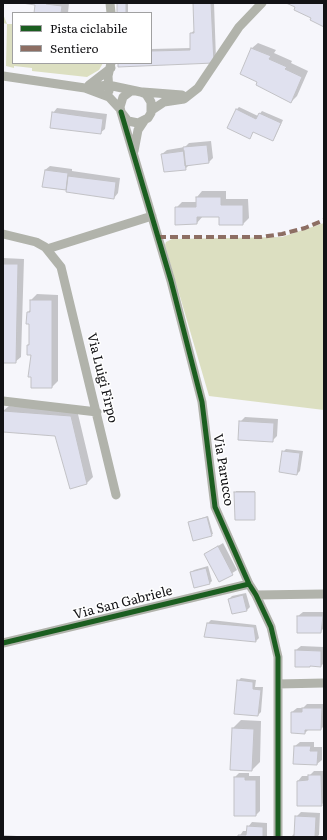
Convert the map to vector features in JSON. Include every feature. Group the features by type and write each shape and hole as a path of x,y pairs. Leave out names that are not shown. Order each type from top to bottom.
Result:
{"street":[{"path":"134,151 138,130 148,118 152,110 164,102 184,99 198,88 239,27 262,3"},
{"path":"111,65 108,85 109,91 124,117 133,123 144,121"},
{"path":"84,88 111,65"},
{"path":"111,65 116,79 124,88"},
{"path":"3,76 84,88 114,100"},
{"path":"84,88 108,85 139,91 178,95 187,94 198,88"},
{"path":"121,111 121,102 123,97 127,93 139,91 149,97 152,110"},
{"name":"Via Parucco","path":"121,111 171,281 202,402 215,507 249,584 256,595 271,627 278,657 278,837"},
{"path":"3,234 36,242 47,249 152,216"},
{"name":"Via Luigi Firpo","path":"47,249 61,267 116,495"},
{"path":"3,401 97,412"},
{"name":"Via San Gabriele","path":"3,643 249,584"},
{"path":"256,595 324,594"},
{"path":"278,684 324,683"}],"green space":[{"path":"3,14 7,24 3,23"},
{"path":"7,24 12,24 12,64 102,64 99,70 87,77 32,71 32,68 14,66 14,68 6,66"},
{"path":"324,223 324,410 209,396 165,245 166,242 172,239 282,237"}],"building":[{"path":"22,3 47,3 46,4 62,6 61,12 34,12 35,5"},
{"path":"117,3 126,3 126,12 117,12"},
{"path":"193,3 211,3 214,63 118,67 118,64 152,64 152,51 190,50 190,33 194,33"},
{"path":"286,3 324,3 324,27 310,20 311,18 294,10 295,7"},
{"path":"251,48 271,56 269,59 287,67 285,69 302,77 291,103 256,85 257,82 240,74"},
{"path":"236,109 256,119 259,113 281,123 273,141 253,132 250,139 227,128"},
{"path":"52,112 103,119 101,134 50,128"},
{"path":"207,145 209,163 185,166 183,147"},
{"path":"184,151 186,170 164,172 161,154"},
{"path":"45,170 68,173 66,190 42,187"},
{"path":"68,176 116,182 114,199 66,192"},
{"path":"196,197 221,197 221,205 243,205 243,225 219,225 219,217 197,217 197,224 175,225 175,207 196,207"},
{"path":"3,264 18,264 16,363 3,363"},
{"path":"30,300 52,300 52,388 31,388 31,377 28,377 31,355 27,355 27,345 29,345 29,324 26,324 27,312 30,312"},
{"path":"3,411 71,416 87,484 70,489 55,436 3,432"},
{"path":"239,421 274,423 273,442 238,440"},
{"path":"282,451 300,453 297,475 279,472"},
{"path":"234,492 255,492 255,520 235,520"},
{"path":"207,517 212,536 193,541 188,522"},
{"path":"218,546 233,575 219,582 204,554"},
{"path":"206,568 210,584 194,588 190,572"},
{"path":"243,595 247,611 232,614 228,599"},
{"path":"297,616 323,616 321,633 297,633"},
{"path":"207,623 254,627 256,642 204,637"},
{"path":"295,650 321,651 321,667 295,667"},
{"path":"237,680 253,682 253,689 261,690 258,716 234,714"},
{"path":"302,708 322,708 321,730 305,730 305,734 291,733 291,712 302,712"},
{"path":"232,728 254,729 252,771 230,770"},
{"path":"294,746 311,746 310,751 318,751 317,765 293,764"},
{"path":"308,775 321,775 322,806 297,806 297,781 308,780"},
{"path":"234,777 245,777 245,780 256,780 256,816 234,816"},
{"path":"295,816 316,817 315,837 290,837 294,836"},
{"path":"247,826 263,827 263,837 238,837 238,835 246,835"}],"marked path":[{"path":"158,237 261,237 282,234 305,228 324,220"}],"cycle path":[{"path":"121,112 171,281 202,402 215,507 249,584 256,595 271,627 278,657 278,837"},
{"path":"3,643 249,584"}]}
